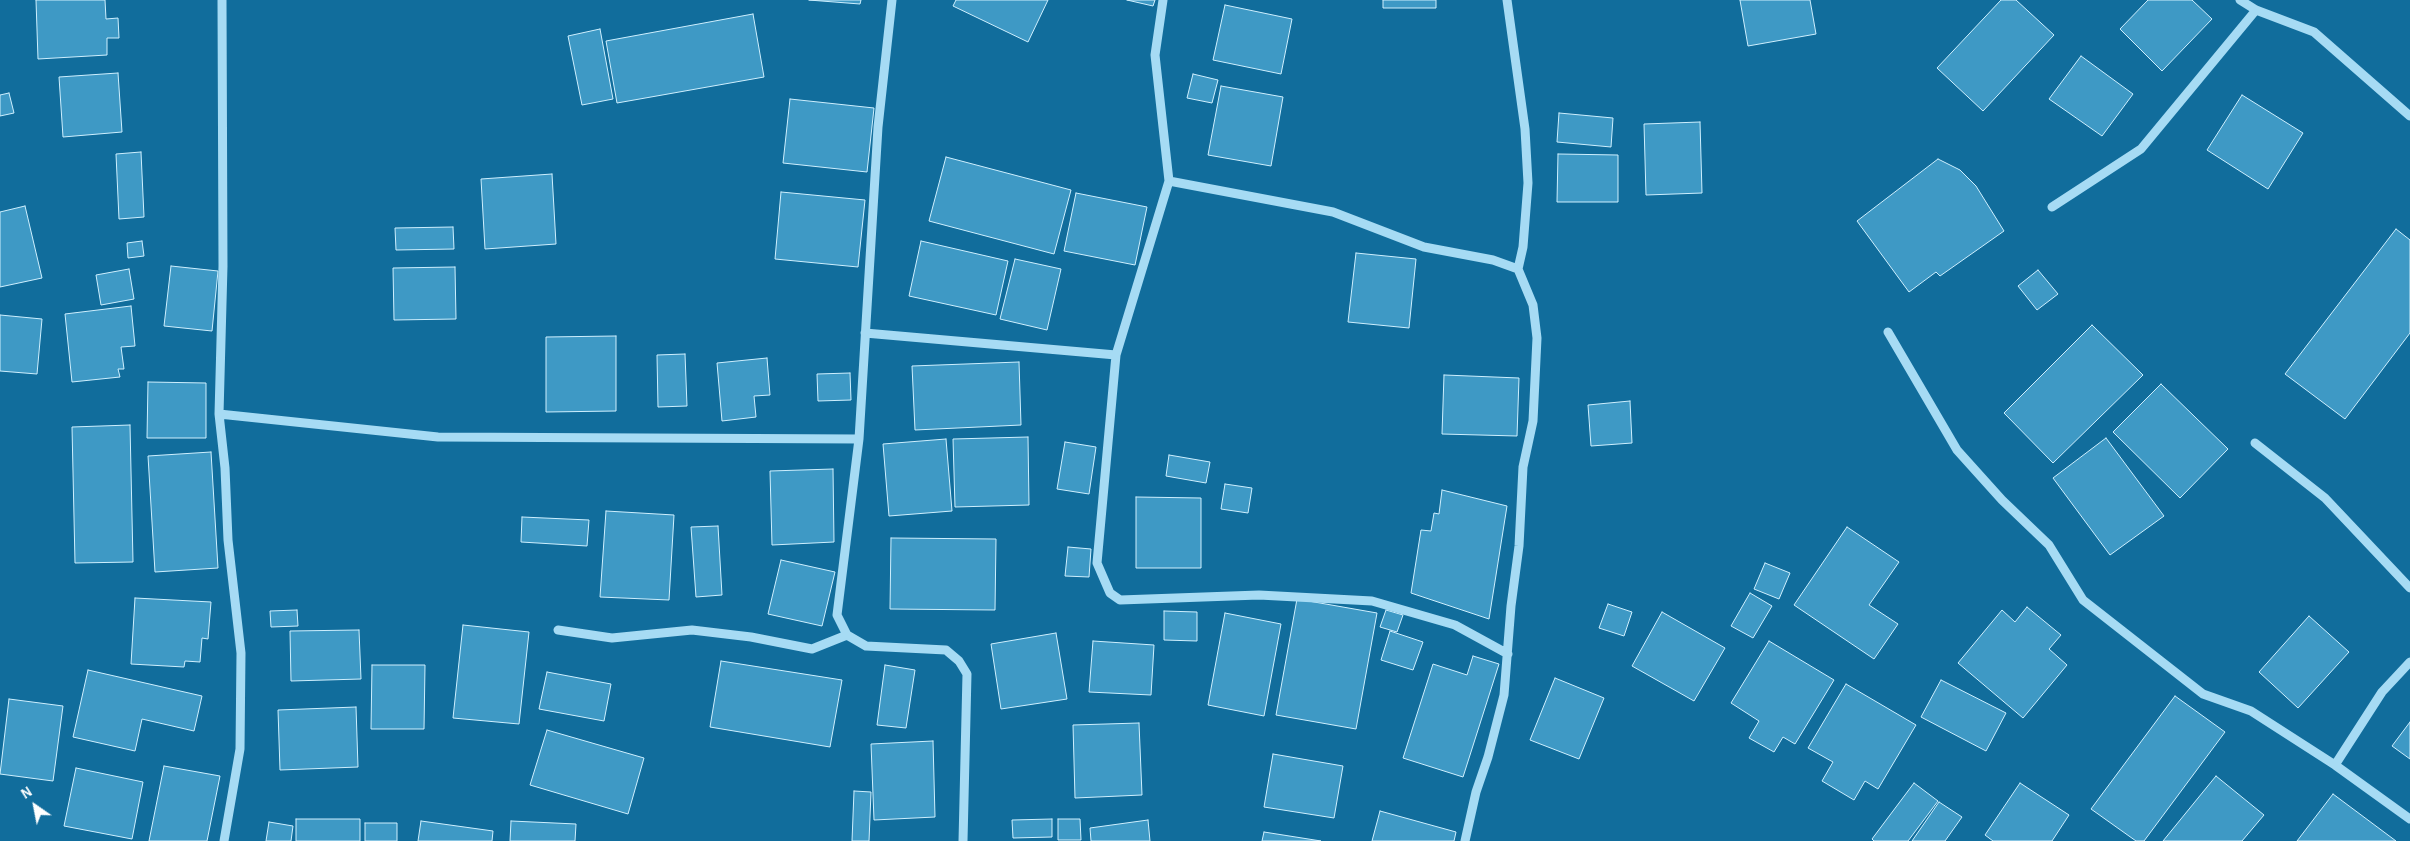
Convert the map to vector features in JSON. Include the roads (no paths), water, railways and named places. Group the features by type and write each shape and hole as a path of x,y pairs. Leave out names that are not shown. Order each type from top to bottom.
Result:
{"street":[{"path":"222,0 223,266 219,414 225,468 228,540 241,653 240,749 224,841"},
{"path":"892,0 878,127 859,440 837,615 847,635 866,646 946,650 959,661 967,674 963,841"},
{"path":"1163,0 1155,55 1169,181 1116,355 1097,563 1110,593 1120,600 1259,595 1372,601 1455,625 1508,654"},
{"path":"1465,841 1476,792 1488,757 1504,695 1511,606 1519,546 1523,467 1533,422 1537,338 1533,305 1518,269 1528,183 1525,129 1507,0"},
{"path":"2240,0 2256,10 2314,32 2410,116"},
{"path":"2052,206 2141,149 2256,10"},
{"path":"1169,181 1333,212 1424,247 1493,260 1518,269"},
{"path":"1888,332 1957,450 2002,500 2048,545 2083,600 2204,694 2251,711 2335,765 2410,819"},
{"path":"866,333 1116,355"},
{"path":"219,414 438,437 859,440"},
{"path":"2255,443 2325,498 2410,588"},
{"path":"558,630 612,638 692,630 751,637 812,649 847,635"},
{"path":"2335,765 2382,692 2410,662"}]}
